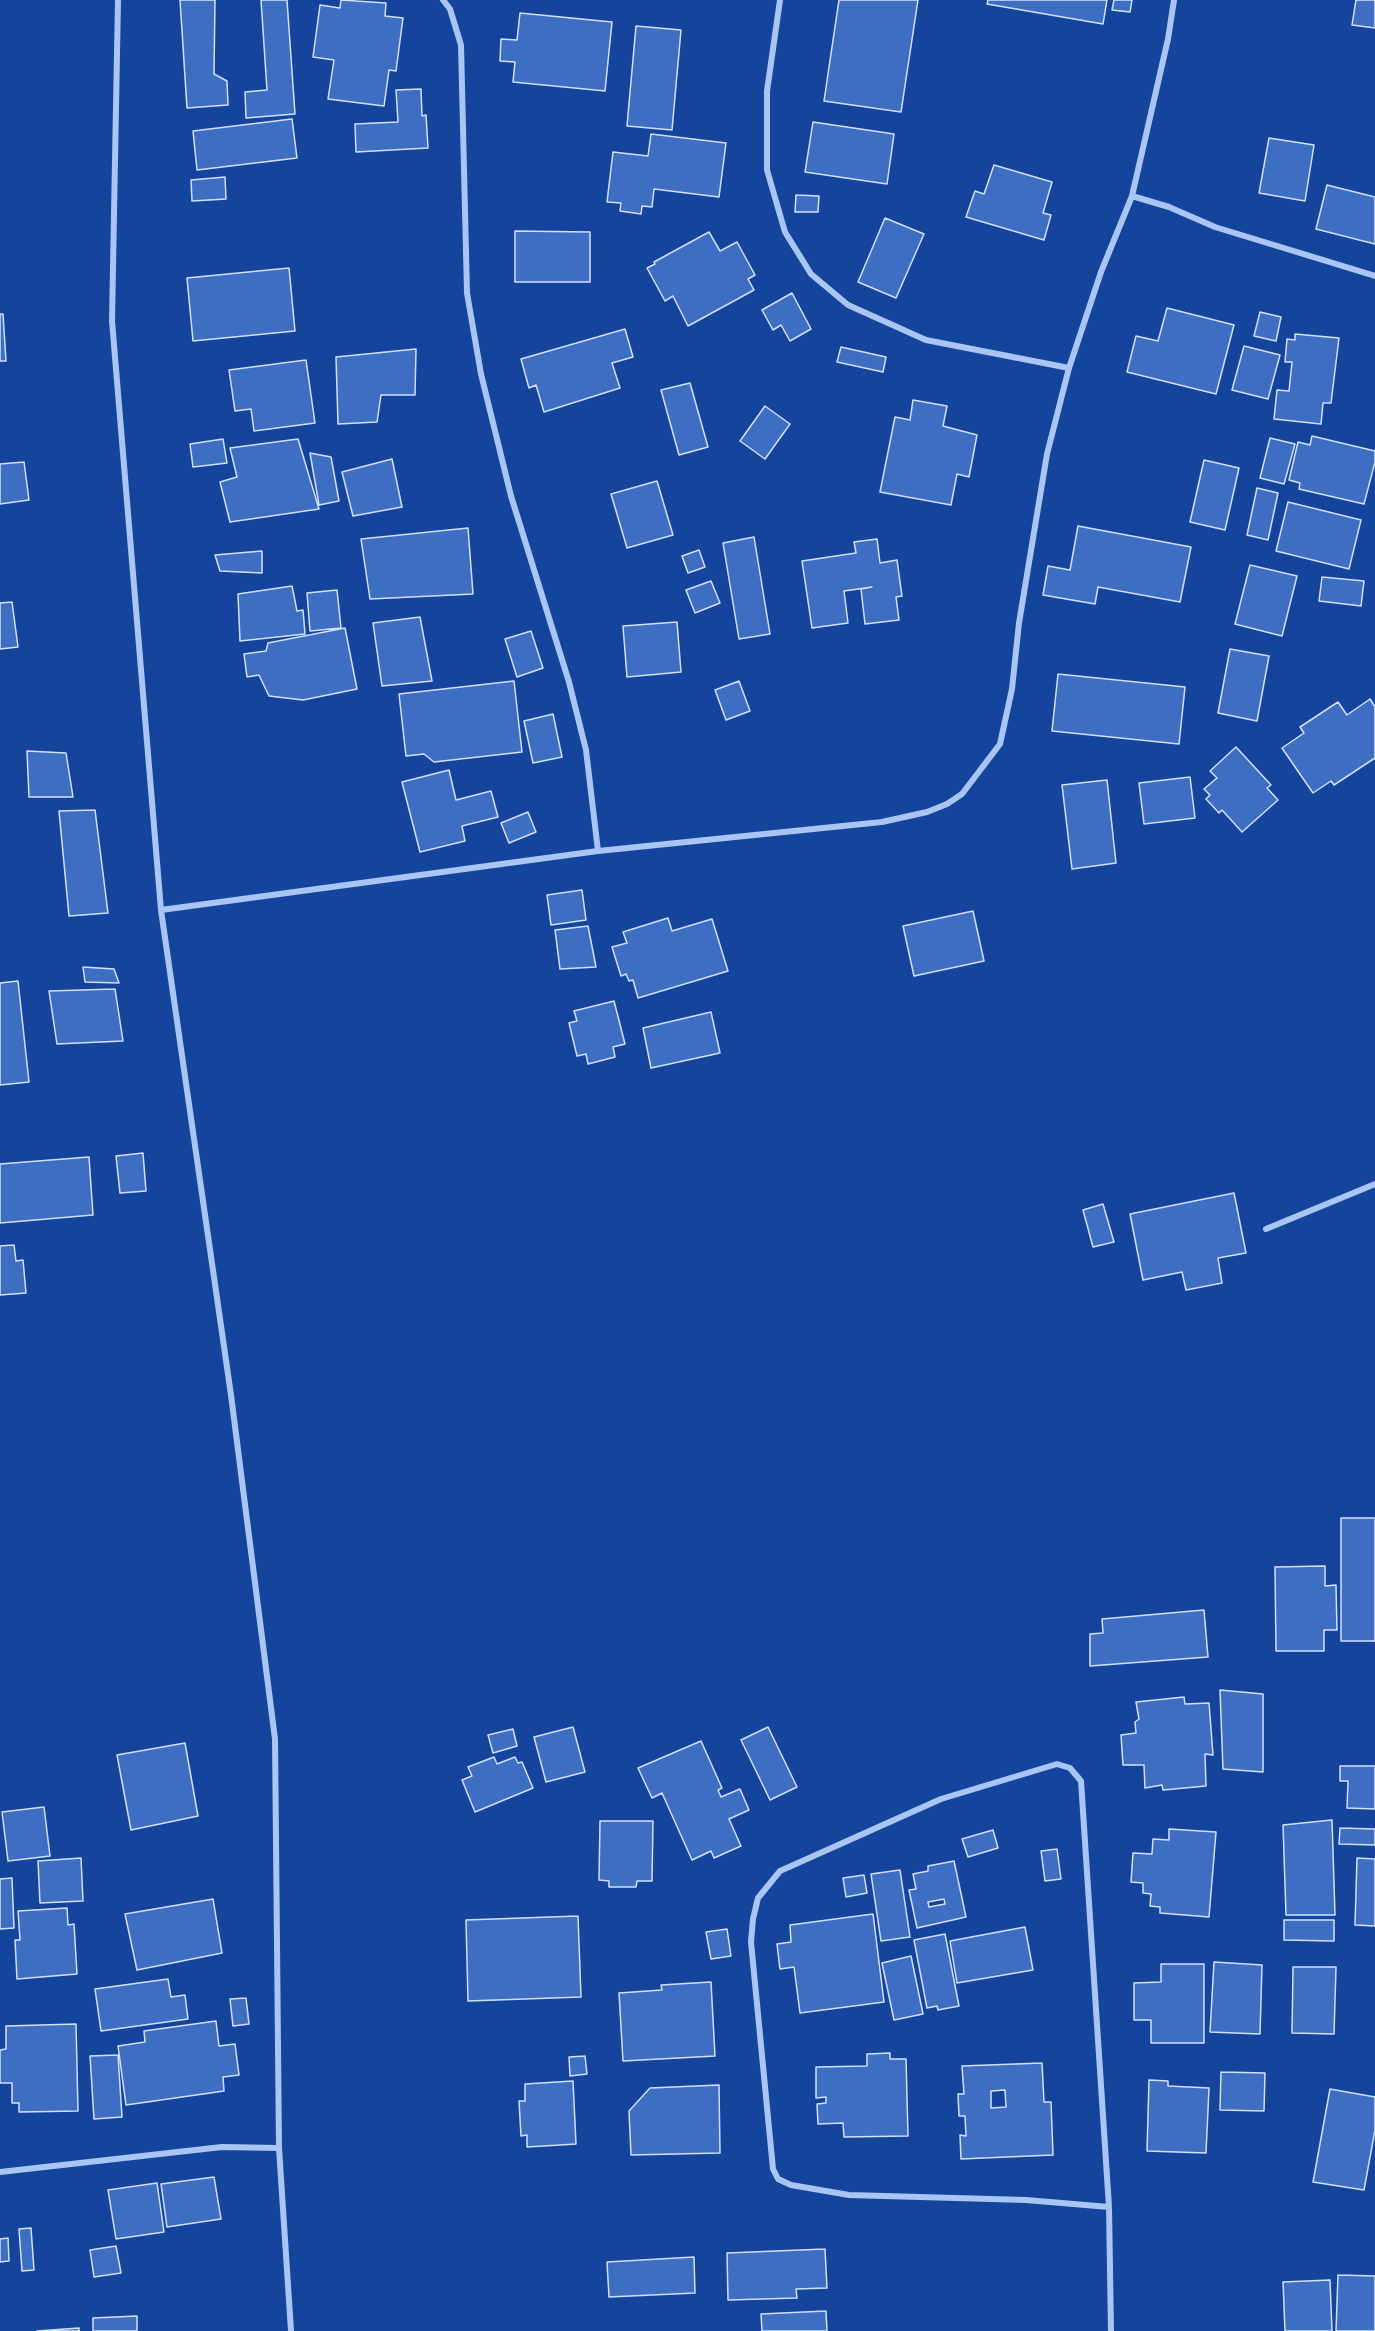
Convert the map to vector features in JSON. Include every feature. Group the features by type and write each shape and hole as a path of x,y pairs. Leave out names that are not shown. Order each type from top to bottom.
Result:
{"street":[{"path":"118,0 112,321 134,608 161,910 231,1395 275,1739 279,2148 291,2331"},
{"path":"443,0 450,9 461,45 467,293 481,374 511,496 569,682 586,750 598,851"},
{"path":"780,0 767,91 767,170 785,232 811,274 848,305 926,340 1069,368"},
{"path":"161,910 598,851 882,822 927,812 962,794 1000,744 1012,689 1019,623 1047,454 1069,368 1101,272 1132,196 1168,39 1174,0"},
{"path":"1132,196 1169,207 1215,227 1375,276"},
{"path":"1266,1229 1346,1194 1375,1184"},
{"path":"1109,2207 1026,2200 849,2195 791,2185 778,2180 773,2169 751,1942 758,1898 780,1872 941,1799 1057,1764 1070,1768 1081,1782 1109,2207 1112,2331"},
{"path":"0,2172 222,2148 279,2148"}],"building":[{"path":"180,0 215,0 214,74 227,81 228,105 187,108"},
{"path":"261,0 287,0 295,114 246,118 245,92 267,90"},
{"path":"341,0 386,3 385,16 403,18 396,71 389,70 384,106 328,99 334,60 313,57 320,5 340,8"},
{"path":"839,0 918,0 901,112 824,101"},
{"path":"988,0 1107,0 1103,24 987,4"},
{"path":"1114,0 1132,0 1130,12 1112,10"},
{"path":"1356,0 1375,0 1375,28 1352,25"},
{"path":"520,13 612,22 605,91 513,82 515,62 500,61 501,39 517,40"},
{"path":"636,26 681,30 672,130 627,126"},
{"path":"421,89 422,116 426,115 428,148 356,152 355,124 398,122 396,90"},
{"path":"292,119 297,158 197,170 193,131"},
{"path":"813,122 894,134 887,184 805,172"},
{"path":"651,134 726,143 719,197 654,189 652,207 642,206 641,214 620,211 621,203 607,202 613,152 648,156"},
{"path":"1269,138 1314,145 1305,201 1259,193"},
{"path":"994,165 1052,182 1043,213 1051,215 1044,240 966,217 975,191 984,194"},
{"path":"225,177 226,199 192,201 191,180"},
{"path":"1327,185 1375,197 1375,244 1316,229"},
{"path":"796,195 819,196 818,212 795,212"},
{"path":"885,218 924,234 896,298 858,282"},
{"path":"515,231 590,232 590,282 515,282"},
{"path":"709,232 720,251 737,242 755,275 748,279 754,290 688,326 673,296 665,301 647,268"},
{"path":"289,268 295,331 193,341 187,278"},
{"path":"792,293 811,329 790,341 781,325 773,330 762,310"},
{"path":"1167,308 1234,325 1216,394 1127,372 1136,336 1158,341"},
{"path":"1260,312 1281,317 1276,341 1254,336"},
{"path":"0,314 3,314 6,361 0,361"},
{"path":"625,329 633,357 612,363 620,388 544,412 536,385 529,388 521,359"},
{"path":"1295,334 1339,338 1331,403 1323,403 1321,424 1274,419 1277,390 1289,391 1292,362 1285,362 1287,339 1295,340"},
{"path":"1244,346 1280,355 1268,399 1232,390"},
{"path":"841,347 886,357 883,372 837,362"},
{"path":"416,349 415,395 381,395 377,422 338,424 336,357"},
{"path":"306,360 315,423 254,431 251,409 235,411 229,370"},
{"path":"690,383 708,447 679,455 661,390"},
{"path":"913,400 947,406 943,426 977,435 969,477 957,474 951,505 880,492 895,417 910,420"},
{"path":"765,406 790,424 765,459 740,441"},
{"path":"1312,436 1375,451 1375,462 1364,504 1299,489 1300,483 1289,480 1298,442 1310,445"},
{"path":"1270,438 1295,444 1284,484 1260,478"},
{"path":"223,439 227,463 193,467 190,444"},
{"path":"298,439 319,509 230,522 220,482 237,477 230,448"},
{"path":"310,453 331,457 339,501 319,505"},
{"path":"392,459 402,507 353,516 342,472"},
{"path":"1204,460 1239,468 1225,530 1190,522"},
{"path":"24,462 29,500 0,504 0,464"},
{"path":"657,481 673,535 627,548 611,494"},
{"path":"1257,488 1278,493 1268,540 1247,535"},
{"path":"1288,502 1361,520 1349,569 1276,551"},
{"path":"1078,526 1191,547 1180,602 1098,587 1095,604 1043,595 1048,566 1070,570"},
{"path":"468,528 473,594 370,599 361,539"},
{"path":"754,537 770,634 739,639 723,543"},
{"path":"877,539 880,563 897,560 902,596 896,597 899,620 865,624 861,589 872,587 844,591 848,623 812,628 802,561 856,553 854,542"},
{"path":"699,550 705,567 688,573 682,556"},
{"path":"262,551 262,573 220,571 215,555"},
{"path":"1250,565 1297,576 1282,636 1235,624"},
{"path":"1322,577 1364,581 1361,606 1319,601"},
{"path":"711,581 720,603 695,613 686,590"},
{"path":"292,586 297,611 303,610 305,634 240,641 238,594"},
{"path":"337,590 341,628 310,631 307,593"},
{"path":"12,602 18,647 0,649 0,603"},
{"path":"420,617 432,681 382,686 373,623"},
{"path":"677,622 681,672 627,677 623,626"},
{"path":"345,628 357,689 303,700 269,696 259,675 247,677 244,654 266,651 268,643"},
{"path":"531,631 543,668 517,677 505,639"},
{"path":"1230,649 1269,656 1257,721 1218,713"},
{"path":"1058,674 1185,687 1179,744 1052,731"},
{"path":"514,681 522,752 434,762 424,754 406,756 399,694"},
{"path":"739,681 750,711 726,720 715,690"},
{"path":"1370,699 1375,707 1375,758 1334,785 1331,781 1313,793 1282,748 1304,733 1300,727 1338,702 1347,715"},
{"path":"553,714 562,757 533,763 524,721"},
{"path":"1236,747 1271,785 1267,788 1278,800 1242,832 1222,810 1219,813 1206,799 1210,795 1204,789 1217,778 1210,771"},
{"path":"27,751 66,753 73,797 29,797"},
{"path":"449,770 456,800 491,791 498,817 462,826 465,841 420,852 402,782"},
{"path":"1190,777 1195,818 1144,824 1139,783"},
{"path":"1107,780 1116,863 1072,869 1062,785"},
{"path":"95,810 108,913 69,916 59,811"},
{"path":"528,812 536,832 509,843 501,823"},
{"path":"582,890 586,920 551,925 547,895"},
{"path":"973,911 984,961 914,976 903,926"},
{"path":"668,918 672,931 712,919 728,971 638,998 633,980 629,981 626,974 621,976 612,947 627,943 623,932"},
{"path":"588,926 596,967 560,969 555,930"},
{"path":"83,967 114,969 119,983 85,982"},
{"path":"18,981 29,1082 0,1085 0,983"},
{"path":"115,989 123,1041 57,1044 49,991"},
{"path":"614,1001 625,1044 613,1047 615,1057 588,1064 586,1054 577,1056 569,1023 577,1021 574,1011"},
{"path":"711,1012 720,1053 651,1068 643,1028"},
{"path":"143,1153 146,1191 120,1193 116,1156"},
{"path":"89,1157 93,1215 0,1223 0,1164"},
{"path":"1234,1193 1246,1253 1218,1258 1222,1283 1186,1290 1182,1272 1143,1280 1130,1214"},
{"path":"1103,1204 1114,1242 1093,1247 1083,1210"},
{"path":"14,1245 16,1261 23,1260 26,1293 0,1295 0,1246"},
{"path":"1341,1518 1375,1518 1375,1641 1341,1641"},
{"path":"1325,1566 1325,1586 1336,1585 1337,1630 1324,1630 1324,1651 1276,1651 1275,1567"},
{"path":"1204,1610 1208,1657 1090,1666 1090,1634 1103,1633 1102,1619"},
{"path":"1220,1690 1263,1694 1263,1772 1223,1769"},
{"path":"1184,1697 1185,1704 1209,1703 1213,1755 1205,1754 1206,1786 1163,1790 1162,1785 1145,1788 1144,1765 1123,1765 1121,1735 1136,1733 1135,1722 1139,1719 1136,1702"},
{"path":"573,1727 585,1772 546,1782 534,1737"},
{"path":"768,1727 797,1787 770,1800 741,1740"},
{"path":"513,1729 517,1746 493,1753 488,1735"},
{"path":"701,1741 722,1788 718,1790 721,1797 740,1789 749,1810 729,1819 741,1846 714,1858 711,1851 692,1860 662,1793 652,1798 638,1768"},
{"path":"185,1743 198,1816 131,1830 117,1755"},
{"path":"494,1757 497,1764 515,1757 518,1763 522,1762 533,1788 475,1812 462,1780 472,1776 468,1767"},
{"path":"1340,1766 1375,1766 1375,1809 1347,1808 1348,1781 1340,1781"},
{"path":"44,1807 50,1856 8,1861 2,1812"},
{"path":"1332,1820 1335,1915 1286,1915 1283,1825"},
{"path":"600,1821 653,1821 652,1881 637,1881 636,1887 609,1887 609,1881 599,1880"},
{"path":"1340,1828 1375,1829 1375,1845 1339,1844"},
{"path":"1169,1829 1216,1832 1209,1917 1160,1913 1160,1907 1150,1906 1151,1894 1143,1893 1143,1883 1131,1882 1133,1853 1152,1854 1153,1839 1169,1840"},
{"path":"993,1830 998,1848 968,1857 962,1839"},
{"path":"1057,1849 1061,1879 1045,1881 1041,1851"},
{"path":"81,1858 83,1901 40,1903 38,1861"},
{"path":"1357,1858 1375,1859 1375,1926 1355,1925"},
{"path":"954,1861 966,1917 917,1928 909,1890 916,1889 913,1874 928,1871 928,1866","holes":["944,1899 945,1904 929,1907 928,1902"]},
{"path":"900,1870 910,1937 881,1941 871,1874"},
{"path":"864,1875 867,1893 846,1897 843,1878"},
{"path":"12,1878 14,1928 0,1929 0,1879"},
{"path":"213,1899 222,1953 137,1970 125,1914"},
{"path":"67,1908 68,1925 74,1924 77,1974 17,1979 15,1940 20,1940 18,1911"},
{"path":"873,1914 884,2002 800,2013 794,1967 780,1969 777,1944 791,1942 790,1925"},
{"path":"578,1916 581,1997 468,2001 466,1920"},
{"path":"1284,1920 1334,1920 1334,1941 1284,1940"},
{"path":"1025,1927 1033,1970 957,1983 950,1941"},
{"path":"727,1929 731,1956 711,1959 706,1932"},
{"path":"945,1934 959,2006 938,2010 937,2006 927,2008 914,1940"},
{"path":"911,1956 923,2014 894,2020 882,1963"},
{"path":"1214,1962 1262,1965 1260,2034 1210,2032"},
{"path":"1161,1964 1204,1964 1204,2043 1151,2043 1151,2020 1134,2020 1134,1983 1161,1982"},
{"path":"1293,1967 1336,1967 1334,2034 1292,2033"},
{"path":"168,1979 171,1997 185,1995 188,2019 101,2031 95,1989"},
{"path":"711,1982 715,2056 623,2061 619,1993 662,1990 661,1985"},
{"path":"246,1998 249,2024 233,2026 230,1999"},
{"path":"216,2021 219,2046 235,2044 239,2075 223,2077 224,2091 126,2105 118,2046 145,2042 144,2031"},
{"path":"76,2024 78,2111 19,2112 19,2103 12,2103 12,2083 0,2083 0,2050 6,2049 6,2026"},
{"path":"890,2053 890,2059 906,2059 908,2136 844,2137 843,2123 818,2124 817,2104 826,2103 826,2097 816,2098 816,2067 867,2066 867,2054"},
{"path":"118,2055 122,2117 94,2119 90,2056"},
{"path":"585,2056 587,2074 570,2076 569,2057"},
{"path":"1042,2063 1044,2102 1051,2102 1053,2155 961,2159 960,2135 966,2136 965,2116 959,2116 958,2094 964,2094 962,2066","holes":["1005,2090 1006,2107 991,2108 991,2091"]},
{"path":"1221,2072 1265,2073 1264,2111 1220,2110"},
{"path":"1149,2080 1168,2081 1168,2086 1209,2088 1206,2153 1147,2151"},
{"path":"573,2081 576,2144 527,2147 527,2135 521,2136 519,2101 525,2101 525,2084"},
{"path":"719,2085 720,2153 631,2155 629,2111 650,2088"},
{"path":"1330,2089 1375,2097 1375,2130 1364,2190 1313,2182"},
{"path":"214,2177 221,2219 167,2227 161,2184"},
{"path":"157,2183 164,2232 116,2239 108,2190"},
{"path":"31,2228 34,2270 22,2271 19,2229"},
{"path":"8,2238 9,2261 0,2262 0,2239"},
{"path":"116,2246 121,2273 94,2277 90,2250"},
{"path":"825,2249 827,2288 796,2289 797,2298 728,2300 727,2253"},
{"path":"694,2257 695,2293 609,2297 607,2262"},
{"path":"1338,2275 1375,2276 1375,2331 1336,2331"},
{"path":"1330,2280 1332,2331 1285,2331 1283,2282"},
{"path":"826,2311 827,2331 762,2331 761,2314"},
{"path":"137,2316 137,2331 93,2331 93,2318"},
{"path":"79,2328 79,2331 37,2331"}]}
